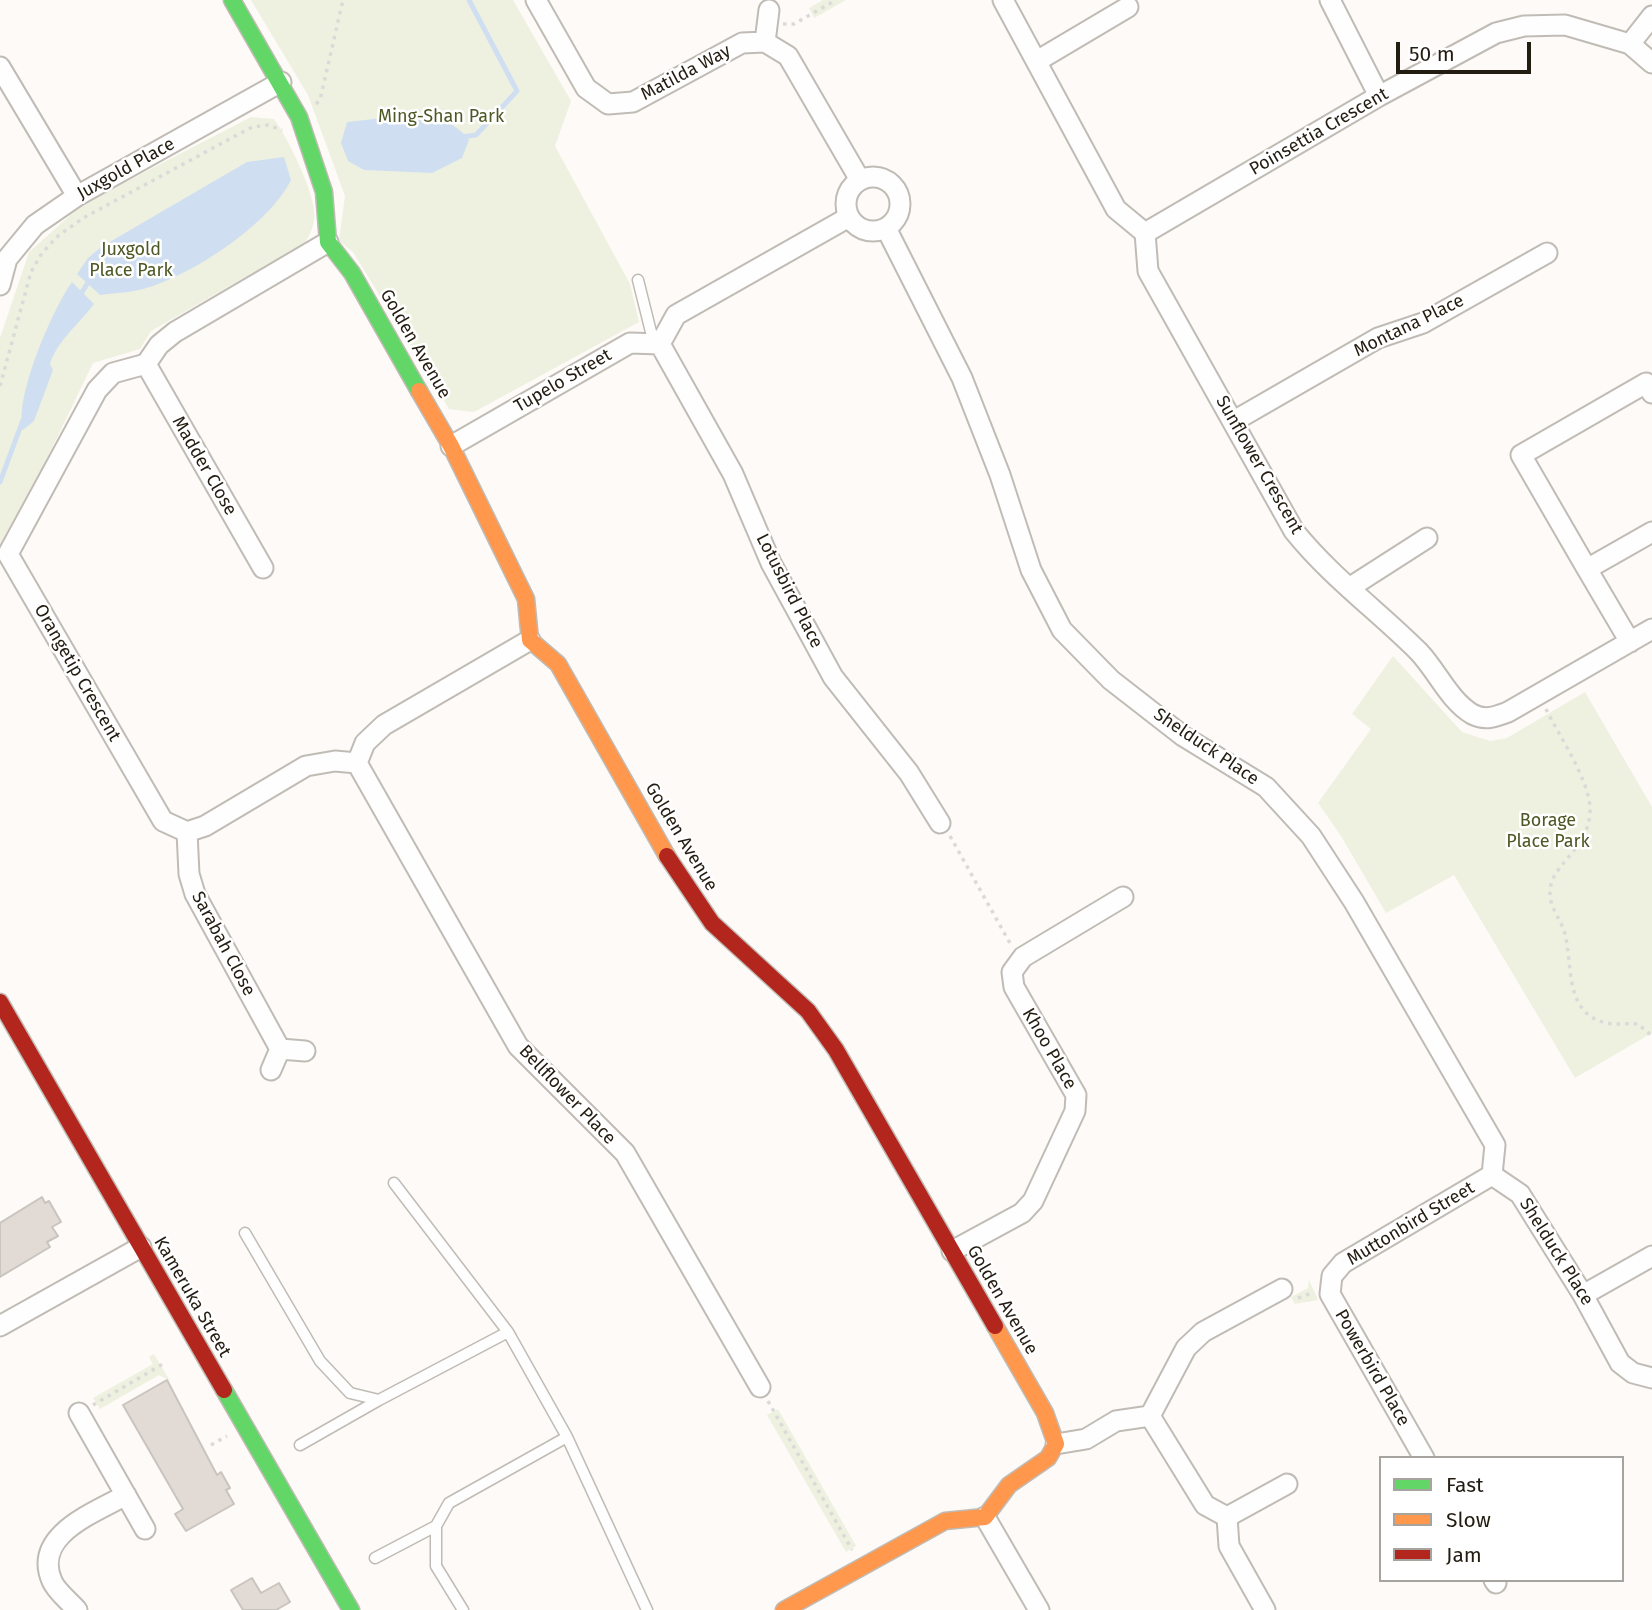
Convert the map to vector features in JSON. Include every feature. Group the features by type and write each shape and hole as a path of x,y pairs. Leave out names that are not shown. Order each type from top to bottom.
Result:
{"street":[{"path":"146,364 159,345 175,332 328,242 324,191 299,117 232,0"},
{"name":"Matilda Way","path":"536,0 586,88 608,104 633,102 742,43 767,26"},
{"path":"1003,0 1116,209 1145,233"},
{"path":"1330,0 1379,96"},
{"path":"1037,61 1128,7"},
{"path":"1630,44 1652,16"},
{"name":"Poinsettia Crescent","path":"1145,233 1379,96 1496,33 1524,26 1565,25 1630,44 1652,63"},
{"path":"767,26 788,56 860,180"},
{"path":"0,67 76,196"},
{"name":"Juxgold Place","path":"0,285 7,259 35,225 76,196 281,82"},
{"path":"876,176 885,179 897,190 900,199 898,216 886,228 869,231 861,229 849,217 845,200 853,185 860,180 876,176"},
{"path":"660,344 676,315 849,217"},
{"name":"Shelduck Place","path":"886,228 962,378 1000,475 1031,570 1062,630 1111,680 1183,736 1266,787 1311,836 1354,902 1494,1145 1492,1175 1520,1194 1583,1295 1620,1363 1633,1373 1652,1378"},
{"name":"Sunflower Crescent","path":"1145,233 1149,271 1294,531 1318,560 1418,652 1460,705 1480,718 1492,718 1508,712 1652,629"},
{"name":"Golden Avenue","path":"328,242 352,273 452,446 526,599 530,640 558,664 680,878 712,923 808,1011 836,1050 1045,1413 1056,1444"},
{"name":"Montana Place","path":"1234,421 1378,338 1423,323 1547,253"},
{"name":"Tupelo Street","path":"452,446 630,343 660,344"},
{"name":"Lotusbird Place","path":"660,344 733,474 771,563 833,677 909,773 940,823"},
{"name":"Madder Close","path":"146,364 263,568"},
{"name":"Orangetip Crescent","path":"146,364 113,373 97,390 8,554 163,821 187,832"},
{"path":"1630,642 1521,455 1646,383 1652,394"},
{"path":"1587,569 1652,531"},
{"path":"1349,588 1427,538"},
{"path":"187,832 205,826 306,766 335,761 356,763 365,743 384,725 530,640"},
{"name":"Bellflower Place","path":"356,763 518,1046 625,1153 760,1387"},
{"name":"Sarabah Close","path":"187,832 190,874 195,894 280,1049"},
{"path":"1023,957 1124,897"},
{"name":"Khoo Place","path":"952,1251 1023,1213 1033,1201 1075,1111 1076,1095 1014,987 1012,972 1023,957"},
{"name":"Kameruka Street","path":"0,1002 333,1610"},
{"name":"Kameruka Street","path":"0,1034 351,1610"},
{"path":"271,1070 280,1049 305,1051"},
{"name":"Muttonbird Street","path":"1331,1285 1343,1263 1492,1175"},
{"path":"0,1326 134,1251"},
{"path":"1583,1295 1652,1256"},
{"name":"Powerbird Place","path":"1331,1285 1423,1456"},
{"path":"1150,1416 1186,1348 1203,1332 1282,1289"},
{"path":"79,1413 145,1529"},
{"path":"784,1610 945,1521 985,1517 1009,1485 1048,1458 1056,1444 1086,1439 1116,1421 1150,1416"},
{"path":"1150,1416 1205,1505 1227,1517"},
{"path":"1227,1517 1287,1484"},
{"path":"77,1610 52,1582 47,1558 55,1539 73,1525 126,1495"},
{"path":"985,1517 1039,1610"},
{"path":"1227,1517 1229,1546 1265,1610"}],"lane":[{"path":"638,281 651,332 660,344"},
{"path":"394,1183 508,1332 567,1437 648,1610"},
{"path":"245,1233 320,1361 349,1393 379,1400"},
{"path":"300,1445 508,1332"},
{"path":"463,1610 436,1566 436,1526 449,1503 567,1437"},
{"path":"375,1558 436,1526"}],"path":[{"path":"312,107 320,100 343,0"},
{"path":"767,26 794,23 836,0"},
{"path":"0,386 31,272 42,253 59,235 85,217 252,127 268,124 282,130 286,127"},
{"path":"1546,708 1589,794 1591,813 1576,852 1557,871 1549,893 1567,940 1572,988 1577,1001 1591,1017 1609,1024 1638,1024 1652,1036"},
{"path":"940,823 1008,941 1023,957"},
{"path":"1282,1289 1292,1301 1331,1285"},
{"path":"79,1413 163,1364"},
{"path":"760,1387 860,1566"}],"green space":[{"name":"Ming-Shan Park","path":"251,0 513,0 571,101 555,146 630,284 639,322 474,412 449,409 353,252 339,241 345,196 308,95"},
{"path":"823,0 846,0 814,18 809,8"},
{"name":"Juxgold Place Park","path":"251,117 274,119 298,164 309,190 314,215 305,243 151,331 140,349 93,363 0,556 0,338 29,252 83,204"},
{"name":"Borage Place Park","path":"1393,656 1462,732 1490,741 1507,738 1585,692 1652,807 1652,1033 1575,1078 1454,875 1386,913 1341,836 1318,803 1371,729 1352,714"},
{"path":"1309,1280 1318,1300 1295,1304 1291,1297 1308,1288"},
{"path":"154,1354 170,1381 159,1375 100,1409 93,1398 153,1364 149,1357"},
{"path":"778,1409 856,1546 846,1552 767,1415"}],"water":[{"path":"410,115 450,124 463,133 469,140 462,158 432,173 364,170 348,161 341,143 347,122"},
{"path":"284,157 291,180 280,197 247,231 205,261 143,289 100,295 77,274 88,258 101,247 247,162"},
{"path":"72,282 94,304 53,356 50,364 53,370 34,421 23,430 24,397 29,376 45,333"}],"building":[{"path":"42,1197 45,1203 49,1201 61,1222 52,1227 58,1236 47,1242 50,1247 0,1277 0,1223"},
{"path":"167,1380 217,1475 221,1472 230,1488 226,1490 234,1504 186,1531 175,1514 183,1509 123,1405"},
{"path":"252,1578 261,1593 279,1583 290,1602 276,1610 243,1610 231,1590"}],"waterway":[{"path":"462,137 476,135 517,91 469,0"},
{"path":"79,297 90,279"},
{"path":"0,482 23,420"}],"traffic: fast":[{"path":"232,0 299,117 324,192 328,242 352,273 419,391"},
{"path":"224,1390 351,1610"}],"traffic: slow":[{"path":"419,391 451,446 526,599 530,640 558,664 667,856"},
{"path":"784,1610 945,1521 985,1517 1009,1485 1048,1458 1056,1444 1045,1413 995,1326"}],"traffic: jam":[{"path":"667,856 712,923 808,1011 836,1050 995,1326"},
{"path":"0,1002 224,1390"}]}
